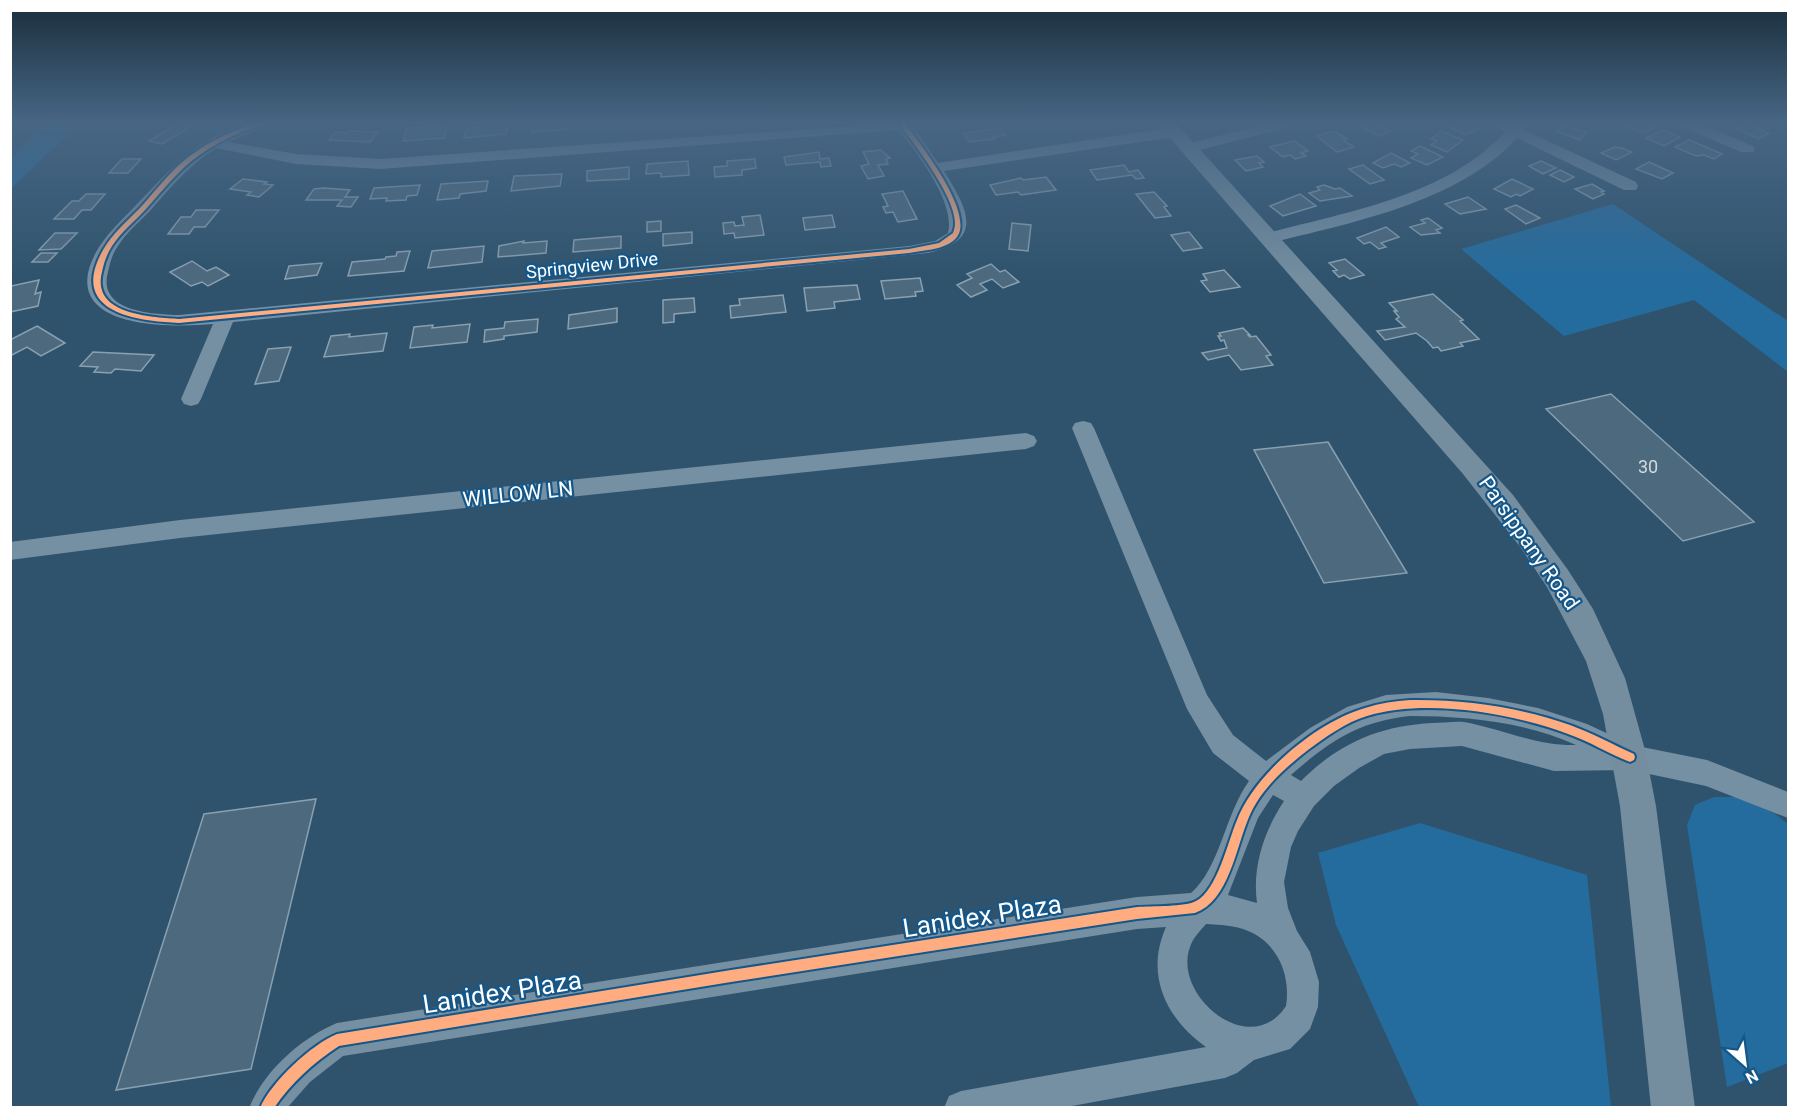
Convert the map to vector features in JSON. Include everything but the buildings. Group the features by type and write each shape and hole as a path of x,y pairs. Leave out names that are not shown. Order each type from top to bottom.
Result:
{"main road":[{"name":"Parsippany Road","path":"1212,174 1377,362 1502,499 1550,565 1576,607 1615,696 1630,757 1638,806 1673,1107"}],"street":[{"name":"Springview Drive","path":"174,174 113,240 103,258 96,283 98,291 115,310 129,316 179,321 909,251 940,245 951,239 958,231 959,217 937,174"},
{"path":"1270,238 1418,195 1460,174"},
{"path":"1608,174 1630,186"},
{"path":"191,399 225,317"},
{"path":"1083,429 1196,701 1227,748 1244,762 1304,797"},
{"name":"WILLOW LN","path":"10,551 180,529 1026,441"},
{"name":"Lanidex Plaza","path":"266,1107 285,1080 313,1055 337,1040 1125,915 1199,908 1236,910 1253,916 1284,939 1295,955 1302,972 1305,991 1302,1009 1295,1024 1267,1043 1249,1044 1230,1041 1212,1032 1196,1019 1184,1003 1176,985 1172,967 1173,949 1180,934 1199,908 1209,897 1224,872 1247,808 1269,777 1296,754 1339,724 1366,712 1424,704 1463,706 1559,726 1630,757"},
{"name":"Lanidex Plaza","path":"1284,939 1273,908 1269,882 1272,864 1287,822 1304,797 1348,759 1379,743 1410,737 1462,734 1554,758 1630,757"},
{"path":"1630,757 1707,773 1788,805"},
{"name":"Lanidex Plaza","path":"961,1107 1225,1061 1249,1044"}],"shaded area":[{"path":"11,174 26,174 11,189"},
{"path":"1613,204 1788,321 1788,372 1694,300 1564,336 1461,249"},
{"path":"1714,797 1738,797 1774,813 1788,824 1788,1063 1727,1087 1687,825 1695,805"},
{"path":"1420,823 1587,875 1611,1107 1419,1107 1336,925 1318,853"}],"cycle path":[{"path":"173,174 110,245 102,259 97,277 99,292 106,303 117,310 147,319 179,321 909,251 947,242 956,234 959,224 956,211 937,174"},
{"path":"266,1108 298,1069 337,1040 1137,913 1195,908 1208,899 1216,888 1247,809 1265,782 1289,759 1313,741 1341,723 1365,712 1410,704 1488,709 1568,729 1630,757"}]}
